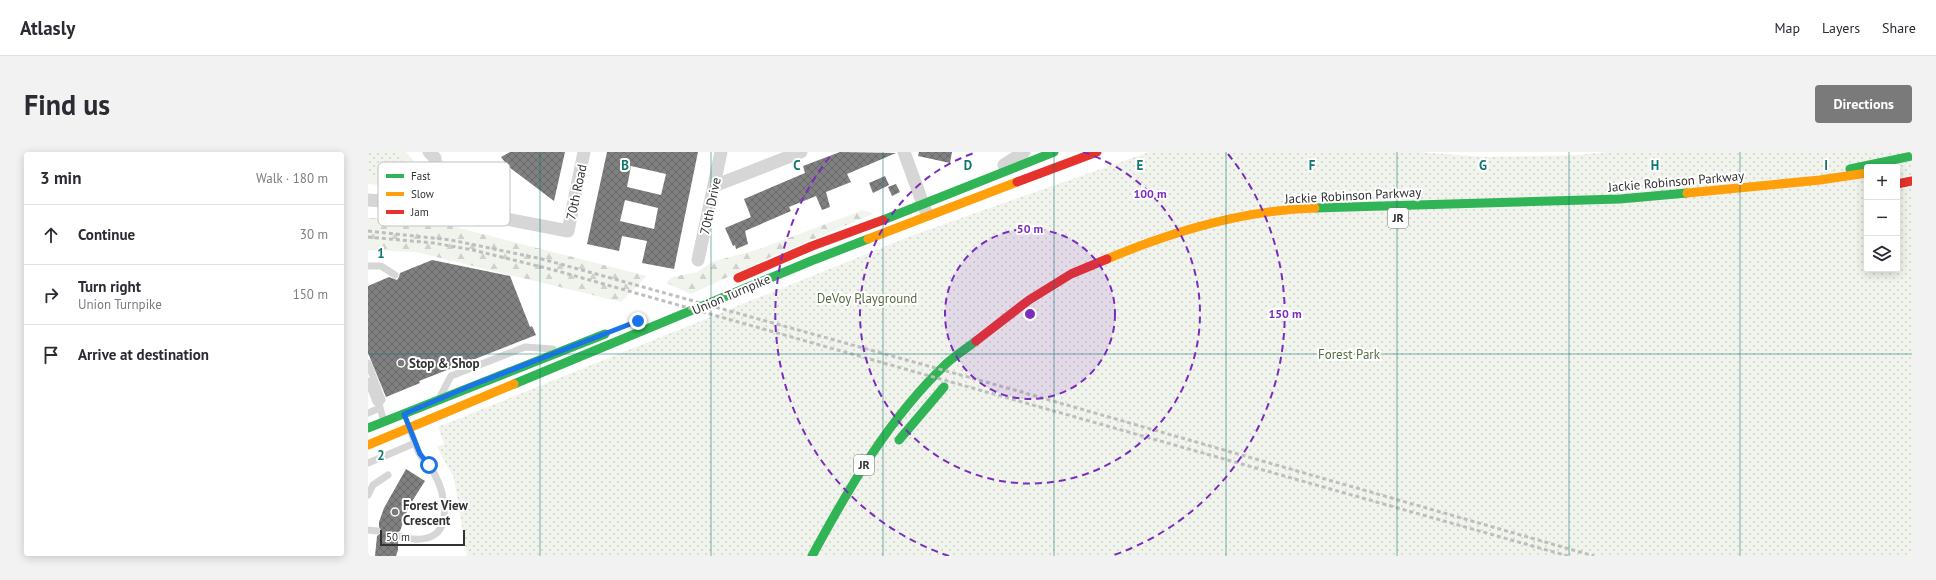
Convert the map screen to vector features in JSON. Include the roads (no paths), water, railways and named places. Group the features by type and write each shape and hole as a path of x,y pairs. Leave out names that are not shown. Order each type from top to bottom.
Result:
{"main road":[{"name":"Union Turnpike","path":"368,445 811,261 925,211 1004,163 1054,152"},
{"name":"Union Turnpike","path":"732,281 812,246 925,211 1097,152"},
{"path":"1754,187 1912,156"},
{"path":"1900,168 1912,166"},
{"name":"Jackie Robinson Parkway","path":"812,556 851,486 881,438 910,402 948,362 1035,296 1071,274 1149,241 1219,220 1301,208 1620,199 1754,187 1864,173"},
{"path":"1900,183 1912,181"},
{"path":"368,428 438,399 611,332"},
{"path":"893,449 932,399 950,382"}],"street":[{"path":"429,152 435,158 435,162"},
{"name":"70th Road","path":"510,220 568,231 584,152"},
{"name":"70th Drive","path":"698,260 721,152"},
{"path":"714,186 800,152"},
{"path":"904,152 925,211"},
{"name":"Union Turnpike","path":"1004,163 1024,152"},
{"path":"368,200 378,201"}],"lane":[{"path":"368,266 381,266 395,275"},
{"path":"438,399 451,376 525,347 563,350"},
{"path":"368,363 382,400 380,406 368,413"},
{"path":"368,381 376,402 380,406 389,436"},
{"path":"399,536 417,539 429,538 440,529 444,515 444,499 436,478 420,454 404,414"},
{"path":"368,463 415,443"},
{"path":"368,496 376,482 388,475"},
{"path":"368,530 377,531"}],"railway":[{"path":"368,231 451,240 542,259 1004,387 1594,556"},
{"path":"368,237 434,243 473,250 554,270 1568,556"}],"place":[{"name":"Stop & Shop","path":"401,363"},
{"name":"Forest View Crescent","path":"395,512"}],"park label":[{"name":"DeVoy Playground","path":"867,298"},
{"name":"Forest Park","path":"1349,354"}]}
